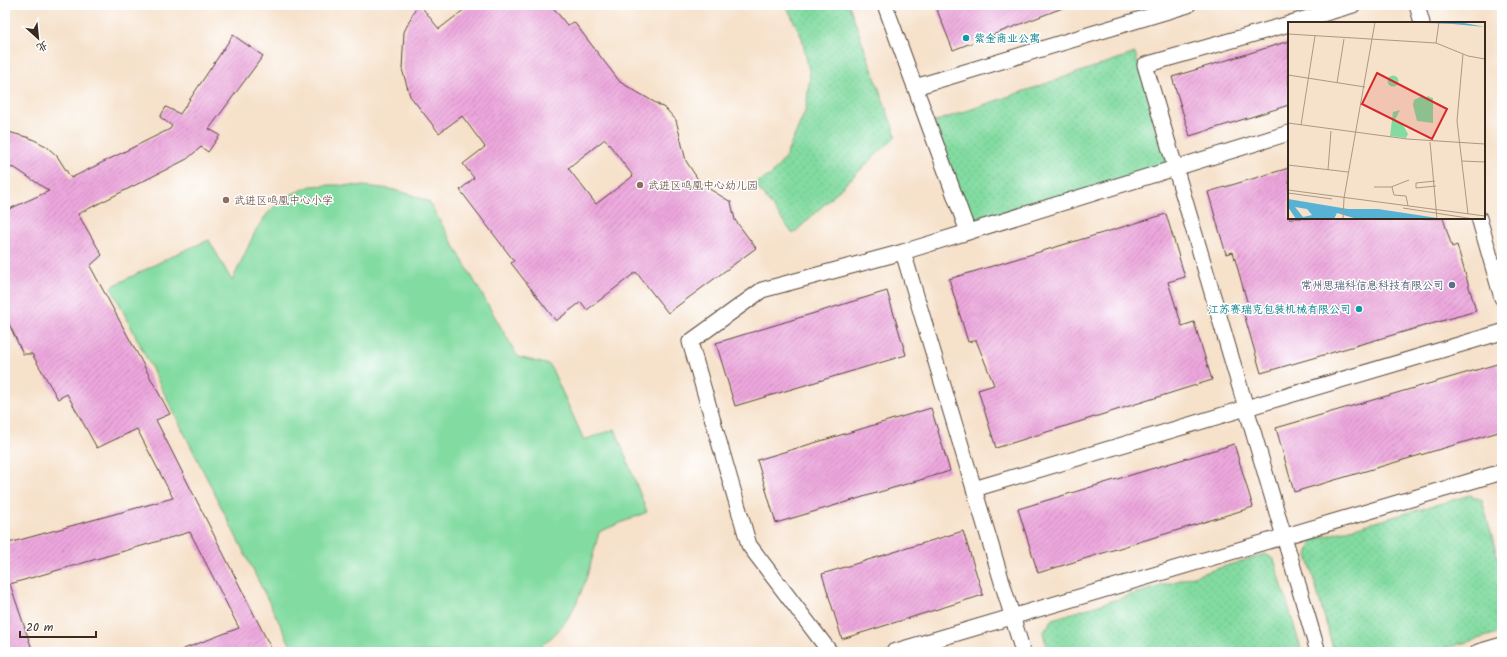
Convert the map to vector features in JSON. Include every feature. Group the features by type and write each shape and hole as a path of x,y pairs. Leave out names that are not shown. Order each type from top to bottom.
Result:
{"lane":[{"path":"885,5 968,232"},
{"path":"915,87 1188,5"},
{"path":"1294,22 1353,5"},
{"path":"1417,5 1422,22"},
{"path":"1288,24 1145,65 1318,652"},
{"path":"830,652 748,545 690,342 762,290 903,252 1288,134"},
{"path":"1479,219 1502,298"},
{"path":"903,252 1023,652"},
{"path":"974,489 1502,332"},
{"path":"893,652 1502,472"},
{"path":"1478,652 1502,645"}],"green space":[{"path":"783,5 849,5 896,136 793,234 755,184 771,175 785,158 806,109 810,76 802,38 788,9"},
{"path":"1135,53 1170,165 972,227 934,122"},
{"path":"332,185 393,190 429,202 518,357 550,365 584,440 615,429 647,512 599,532 590,567 578,600 570,615 547,642 531,652 294,652 111,287 176,254 209,240 232,281 256,230 268,213 283,198 311,186"},
{"path":"1470,495 1482,500 1502,573 1502,632 1432,652 1334,652 1307,555 1312,540"},
{"path":"1265,554 1274,559 1302,652 1048,652 1043,632 1053,619"}],"building":[{"path":"417,5 420,5 439,29 470,5 551,5 567,25 574,22 620,82 666,109 676,120 686,161 701,184 731,202 735,220 756,248 668,313 636,272 587,310 581,302 556,321 511,263 514,261 460,190 474,178 463,164 485,147 462,116 439,133 410,96 402,69 404,32","holes":["605,139 633,176 596,204 568,168"]},
{"name":"紫金商业公寓","path":"935,5 1064,5 1065,7 953,50"},
{"path":"233,35 263,56 209,129 220,135 208,152 201,147 187,159 78,214 102,255 90,266 170,414 156,420 273,652 181,652 181,650 239,628 190,532 10,584 33,652 5,652 5,544 173,498 137,429 97,448 67,394 58,399 32,354 23,354 5,315 5,211 49,191 15,168 5,167 5,131 30,138 46,146 57,156 71,178 170,129 172,126 160,117 166,107 180,114"},
{"path":"1288,41 1288,105 1190,136 1172,77"},
{"path":"1288,168 1288,219 1443,219 1452,247 1457,245 1476,311 1261,373 1242,307 1248,305 1233,252 1226,254 1208,192"},
{"path":"1166,214 1185,277 1168,282 1182,326 1194,322 1212,380 996,448 978,390 994,385 976,340 968,342 949,279"},
{"path":"887,291 906,355 735,406 716,343"},
{"path":"1497,364 1502,381 1502,431 1294,492 1276,428"},
{"path":"931,408 950,471 776,523 757,460"},
{"path":"1234,444 1253,507 1038,573 1018,509"},
{"path":"963,531 983,595 842,639 822,574"}],"place":[{"name":"紫金商业公寓","path":"966,38"},
{"name":"武进区鸣凰中心幼儿园","path":"640,185"},
{"name":"武进区鸣凰中心小学","path":"226,200"},
{"name":"常州思瑞科信息科技有限公司","path":"1452,285"},
{"name":"江苏赛瑞克包装机械有限公司","path":"1359,309"}]}
